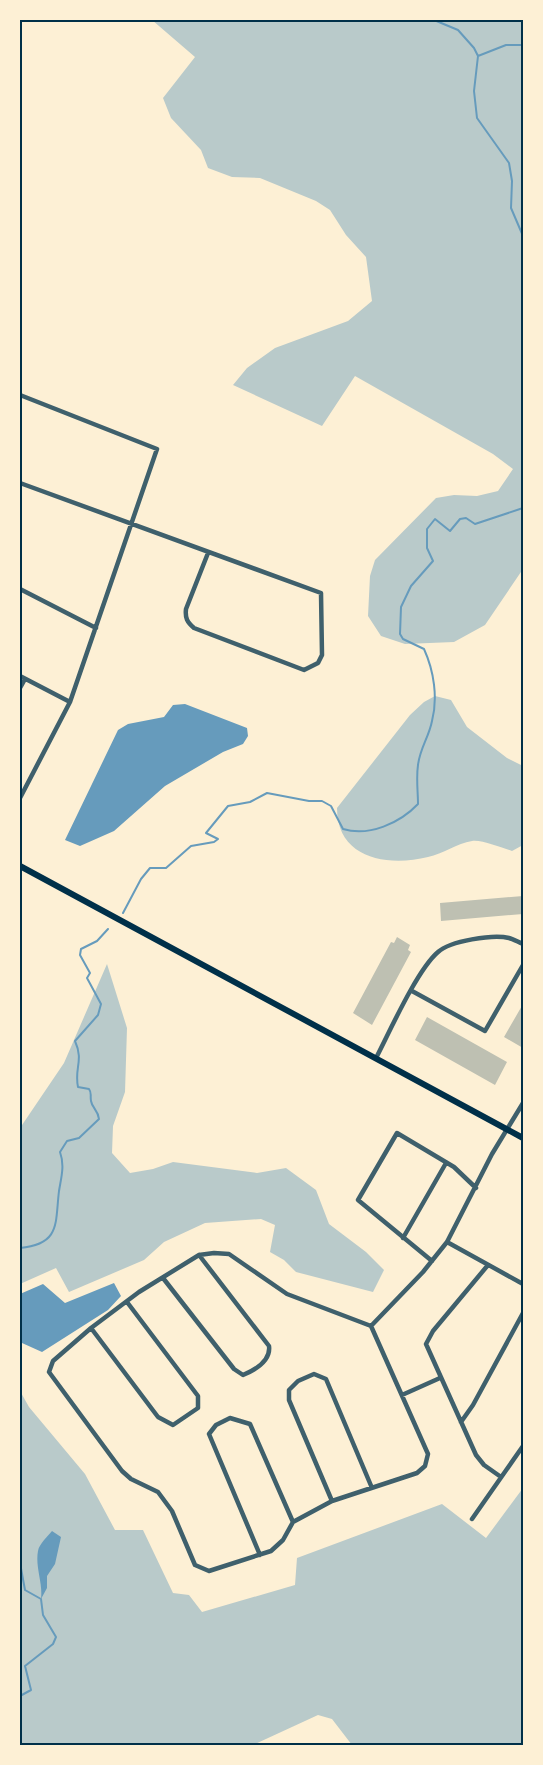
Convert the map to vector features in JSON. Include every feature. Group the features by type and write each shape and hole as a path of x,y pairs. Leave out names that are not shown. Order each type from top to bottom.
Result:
{"main road":[{"path":"20,866 523,1138"}],"street":[{"path":"20,395 157,449 70,702 20,798"},
{"path":"20,483 130,525 208,552 321,593 322,655 318,663 304,670 194,628 188,623 185,616 186,609 208,552"},
{"path":"20,589 96,628"},
{"path":"20,676 70,702"},
{"path":"20,688 25,679"},
{"path":"376,1058 430,960 439,950 457,944 492,937 508,938 523,944"},
{"path":"412,991 485,1031 523,965"},
{"path":"371,1326 432,1261 447,1242 492,1154 523,1103"},
{"path":"432,1261 358,1200 397,1134 446,1162 476,1188"},
{"path":"403,1238 446,1162"},
{"path":"447,1242 523,1284"},
{"path":"229,1254 287,1294 371,1326 428,1454 425,1466 417,1473 332,1501 293,1522 283,1540 271,1551 209,1571 196,1565 172,1511 158,1492 131,1479 90,1428 49,1372 53,1361 91,1328 199,1255 229,1254"},
{"path":"163,1278 234,1370 243,1375 249,1372 265,1361 270,1353 269,1346 199,1255"},
{"path":"488,1265 427,1340 426,1348 479,1460 501,1477"},
{"path":"91,1328 158,1416 173,1425 198,1408 198,1396 127,1302"},
{"path":"460,1422 473,1406 523,1313"},
{"path":"332,1501 289,1400 289,1390 298,1381 314,1374 326,1380 372,1488"},
{"path":"402,1395 440,1378"},
{"path":"260,1555 209,1434 216,1425 230,1418 250,1424 293,1522"},
{"path":"472,1519 523,1446"}],"shaded area":[{"path":"152,20 523,20 523,569 485,625 454,642 405,644 381,636 368,616 370,576 375,560 436,498 454,495 477,496 498,491 513,469 493,454 355,376 322,426 233,385 247,368 275,348 348,321 372,301 366,257 346,235 330,210 316,201 260,178 232,177 208,168 201,150 171,118 163,98 195,57"},
{"path":"435,696 451,700 467,727 507,758 523,766 523,845 512,851 486,842 472,841 434,856 397,861 382,859 355,849 346,839 339,825 337,808 410,715 424,702"},
{"path":"107,964 127,1028 125,1092 113,1126 112,1153 130,1173 153,1169 173,1162 257,1173 286,1168 316,1190 329,1224 366,1252 384,1270 373,1292 296,1272 284,1260 270,1252 275,1225 261,1219 205,1223 164,1242 144,1260 69,1292 56,1268 20,1284 20,1128 64,1063"},
{"path":"20,1391 29,1407 85,1474 115,1530 143,1530 173,1593 189,1595 202,1612 295,1585 297,1558 442,1504 486,1538 523,1488 523,1745 352,1745 332,1719 318,1715 253,1745 20,1745"}],"water":[{"path":"185,704 247,728 248,736 243,744 223,752 165,786 114,831 80,846 65,840 118,730 128,724 164,717 173,705"},
{"path":"114,1283 121,1296 108,1310 42,1352 22,1343 20,1294 43,1284 65,1303"},
{"path":"52,1531 61,1537 55,1564 47,1576 47,1588 41,1599 37,1557 39,1548"}],"building":[{"path":"523,896 523,914 441,921 440,903"},
{"path":"397,937 410,945 408,950 411,952 372,1025 353,1013 391,942 394,943"},
{"path":"523,1004 523,1048 504,1037"},
{"path":"427,1017 507,1062 495,1085 415,1040"}],"waterway":[{"path":"434,20 458,30 474,48 478,56 474,91 477,118 509,163 512,181 511,208 523,236"},
{"path":"478,56 506,45 523,45"},
{"path":"123,913 141,879 150,868 166,868 191,846 214,842 218,839 206,833 228,806 250,802 267,793 309,801 322,801 331,806 343,829 363,831 384,827 411,811 418,804 418,765 431,727 435,694 430,666 424,649 403,639 400,634 401,607 411,586 433,561 427,548 427,529 435,519 450,531 460,519 466,518 475,524 523,508"},
{"path":"20,1248 33,1246 49,1237 56,1222 62,1172 60,1152 67,1141 79,1138 99,1119 92,1103 89,1089 78,1087 79,1054 75,1041 98,1015 101,1004 87,978 90,973 80,955 81,949 97,941 108,929"},
{"path":"20,1563 25,1590 41,1599 43,1615 56,1637 53,1644 25,1666 31,1690 20,1696"}]}
